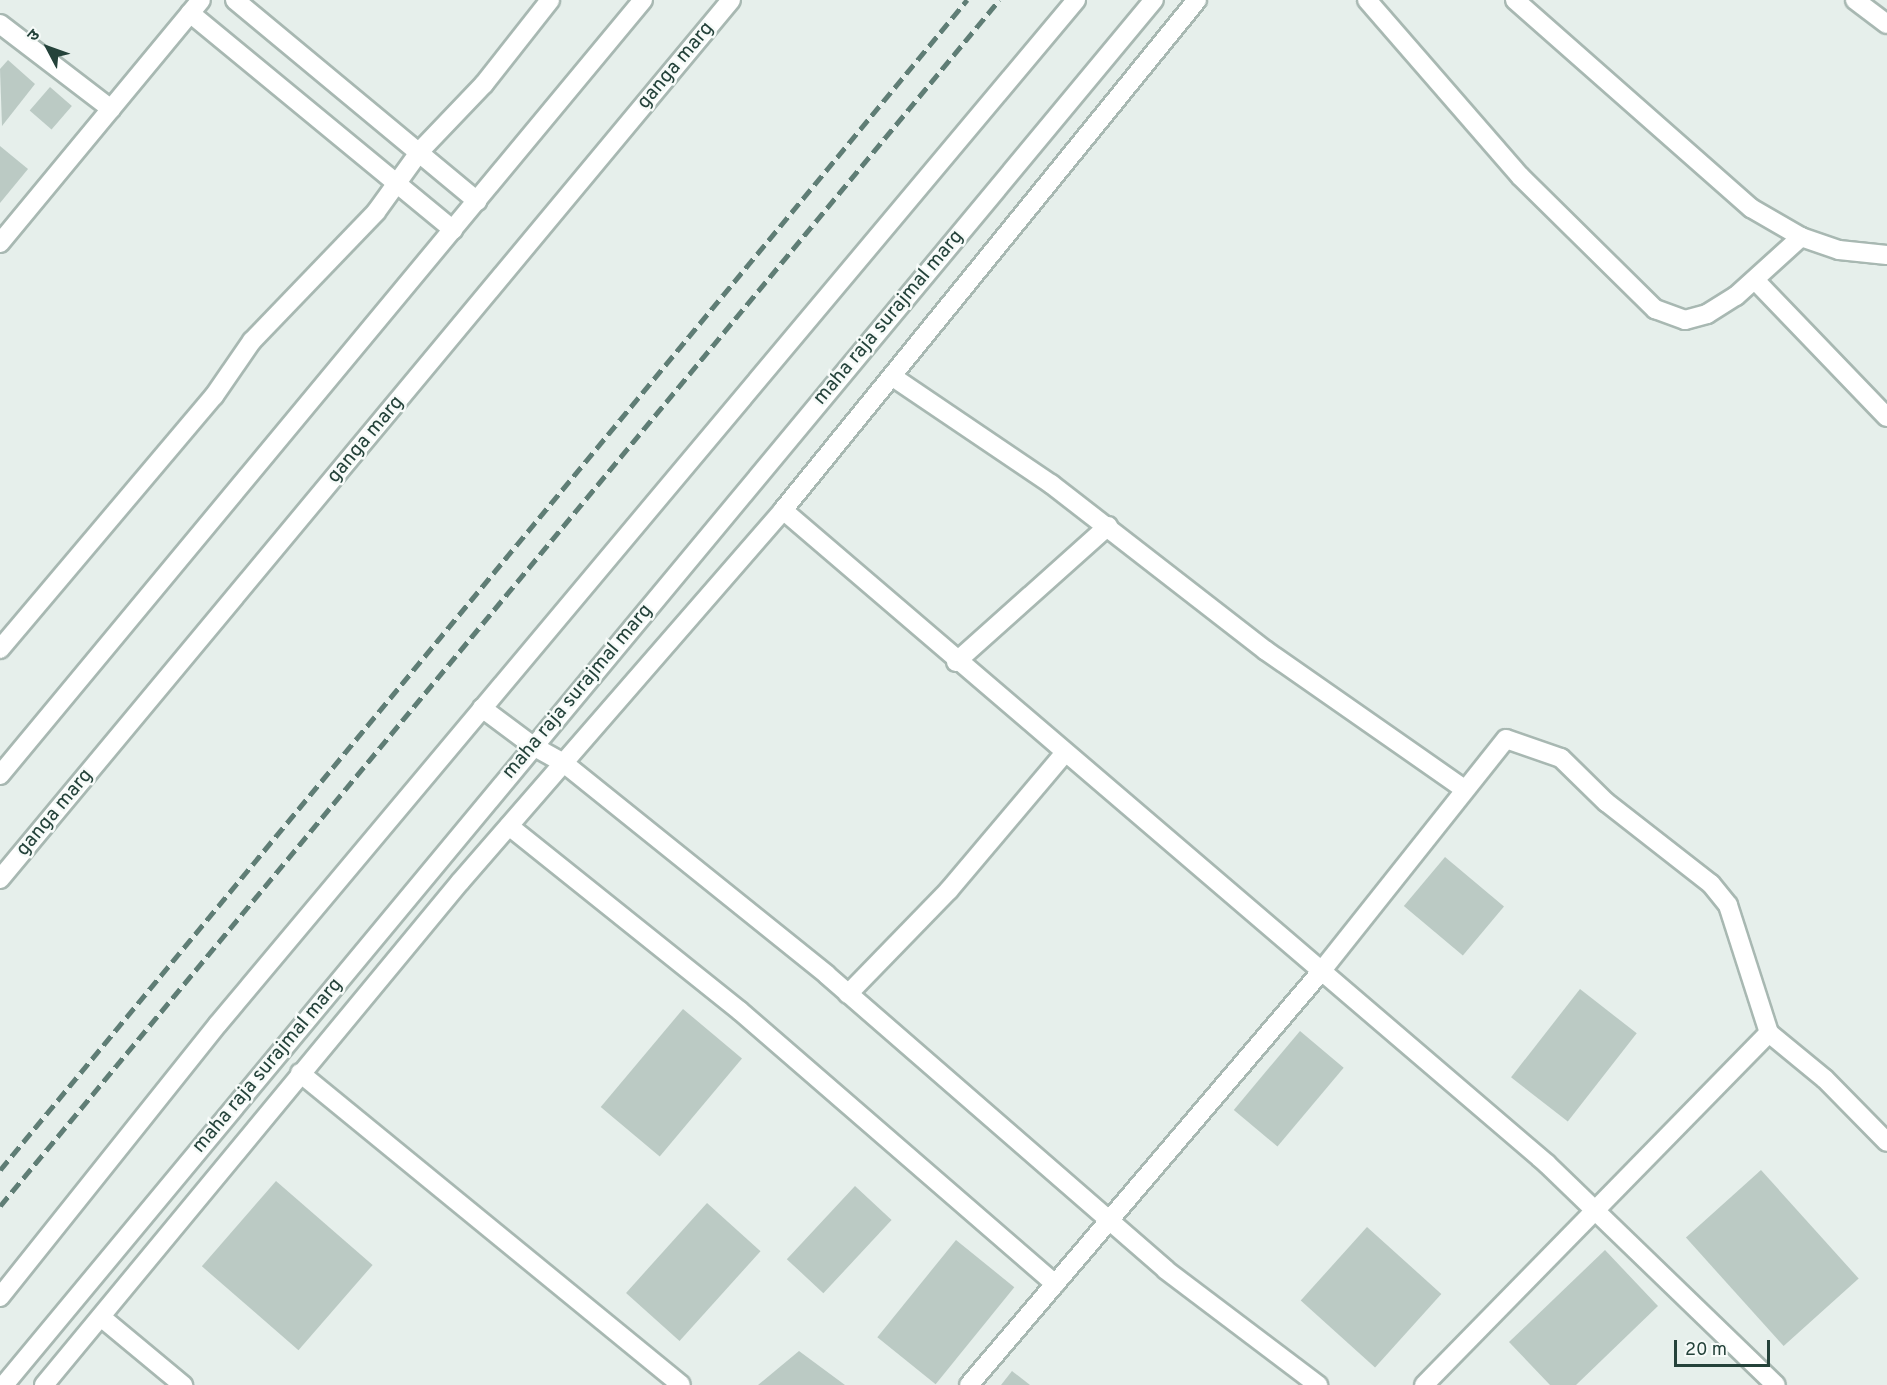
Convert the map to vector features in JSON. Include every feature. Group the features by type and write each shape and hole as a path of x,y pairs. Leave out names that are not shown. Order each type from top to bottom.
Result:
{"street":[{"path":"235,0 420,151 477,201"},
{"path":"0,650 214,396 252,341 376,212 396,181 420,151 484,84 550,0"},
{"path":"0,775 643,0"},
{"name":"ganga marg","path":"0,879 731,0"},
{"path":"0,1297 218,1024 1076,0"},
{"name":"maha raja surajmal marg","path":"4,1385 1154,0"},
{"path":"44,1385 300,1073 509,826 783,510 1197,0"},
{"path":"1366,0 1520,176 1655,309 1685,320 1707,314 1755,280 1801,237"},
{"path":"1515,0 1751,208 1801,237 1839,250 1887,255"},
{"path":"1855,0 1887,24"},
{"path":"0,243 195,6 453,230"},
{"path":"0,24 111,109"},
{"path":"1755,280 1887,417"},
{"path":"893,377 1108,526 1265,650 1464,789"},
{"path":"783,510 956,662 1219,882 1319,974 1460,1089 1597,1214 1776,1385"},
{"path":"956,662 1108,526"},
{"path":"482,708 533,746 565,764 848,994 1113,1219 1166,1270 1318,1385"},
{"path":"969,1385 1113,1219 1319,974 1506,739 1561,758 1606,802 1711,884 1728,905 1769,1033 1825,1079 1887,1142"},
{"path":"848,994 950,890 1064,754"},
{"path":"509,826 740,1011 1055,1284"},
{"path":"1424,1385 1597,1214 1769,1033"},
{"path":"300,1073 681,1385"},
{"path":"101,1317 183,1385"}],"building":[{"path":"8,60 35,84 2,126 0,69"},
{"path":"50,87 72,106 52,129 30,110"},
{"path":"0,146 28,169 0,203"},
{"path":"1445,857 1504,906 1463,956 1404,906"},
{"path":"1580,989 1637,1033 1568,1122 1511,1077"},
{"path":"683,1009 742,1058 660,1157 601,1107"},
{"path":"1300,1031 1344,1068 1277,1147 1234,1110"},
{"path":"1761,1170 1859,1278 1784,1346 1686,1238"},
{"path":"276,1181 373,1265 298,1350 202,1266"},
{"path":"855,1186 892,1220 823,1293 787,1259"},
{"path":"707,1203 761,1251 680,1341 626,1293"},
{"path":"1367,1227 1441,1294 1375,1367 1301,1301"},
{"path":"956,1240 1014,1287 936,1384 877,1337"},
{"path":"1605,1250 1658,1306 1576,1385 1550,1385 1509,1342"},
{"path":"799,1351 845,1385 758,1385"},
{"path":"1012,1371 1030,1385 1001,1385"}],"railway":[{"path":"0,1170 967,0"},
{"path":"0,1206 999,0"}]}
